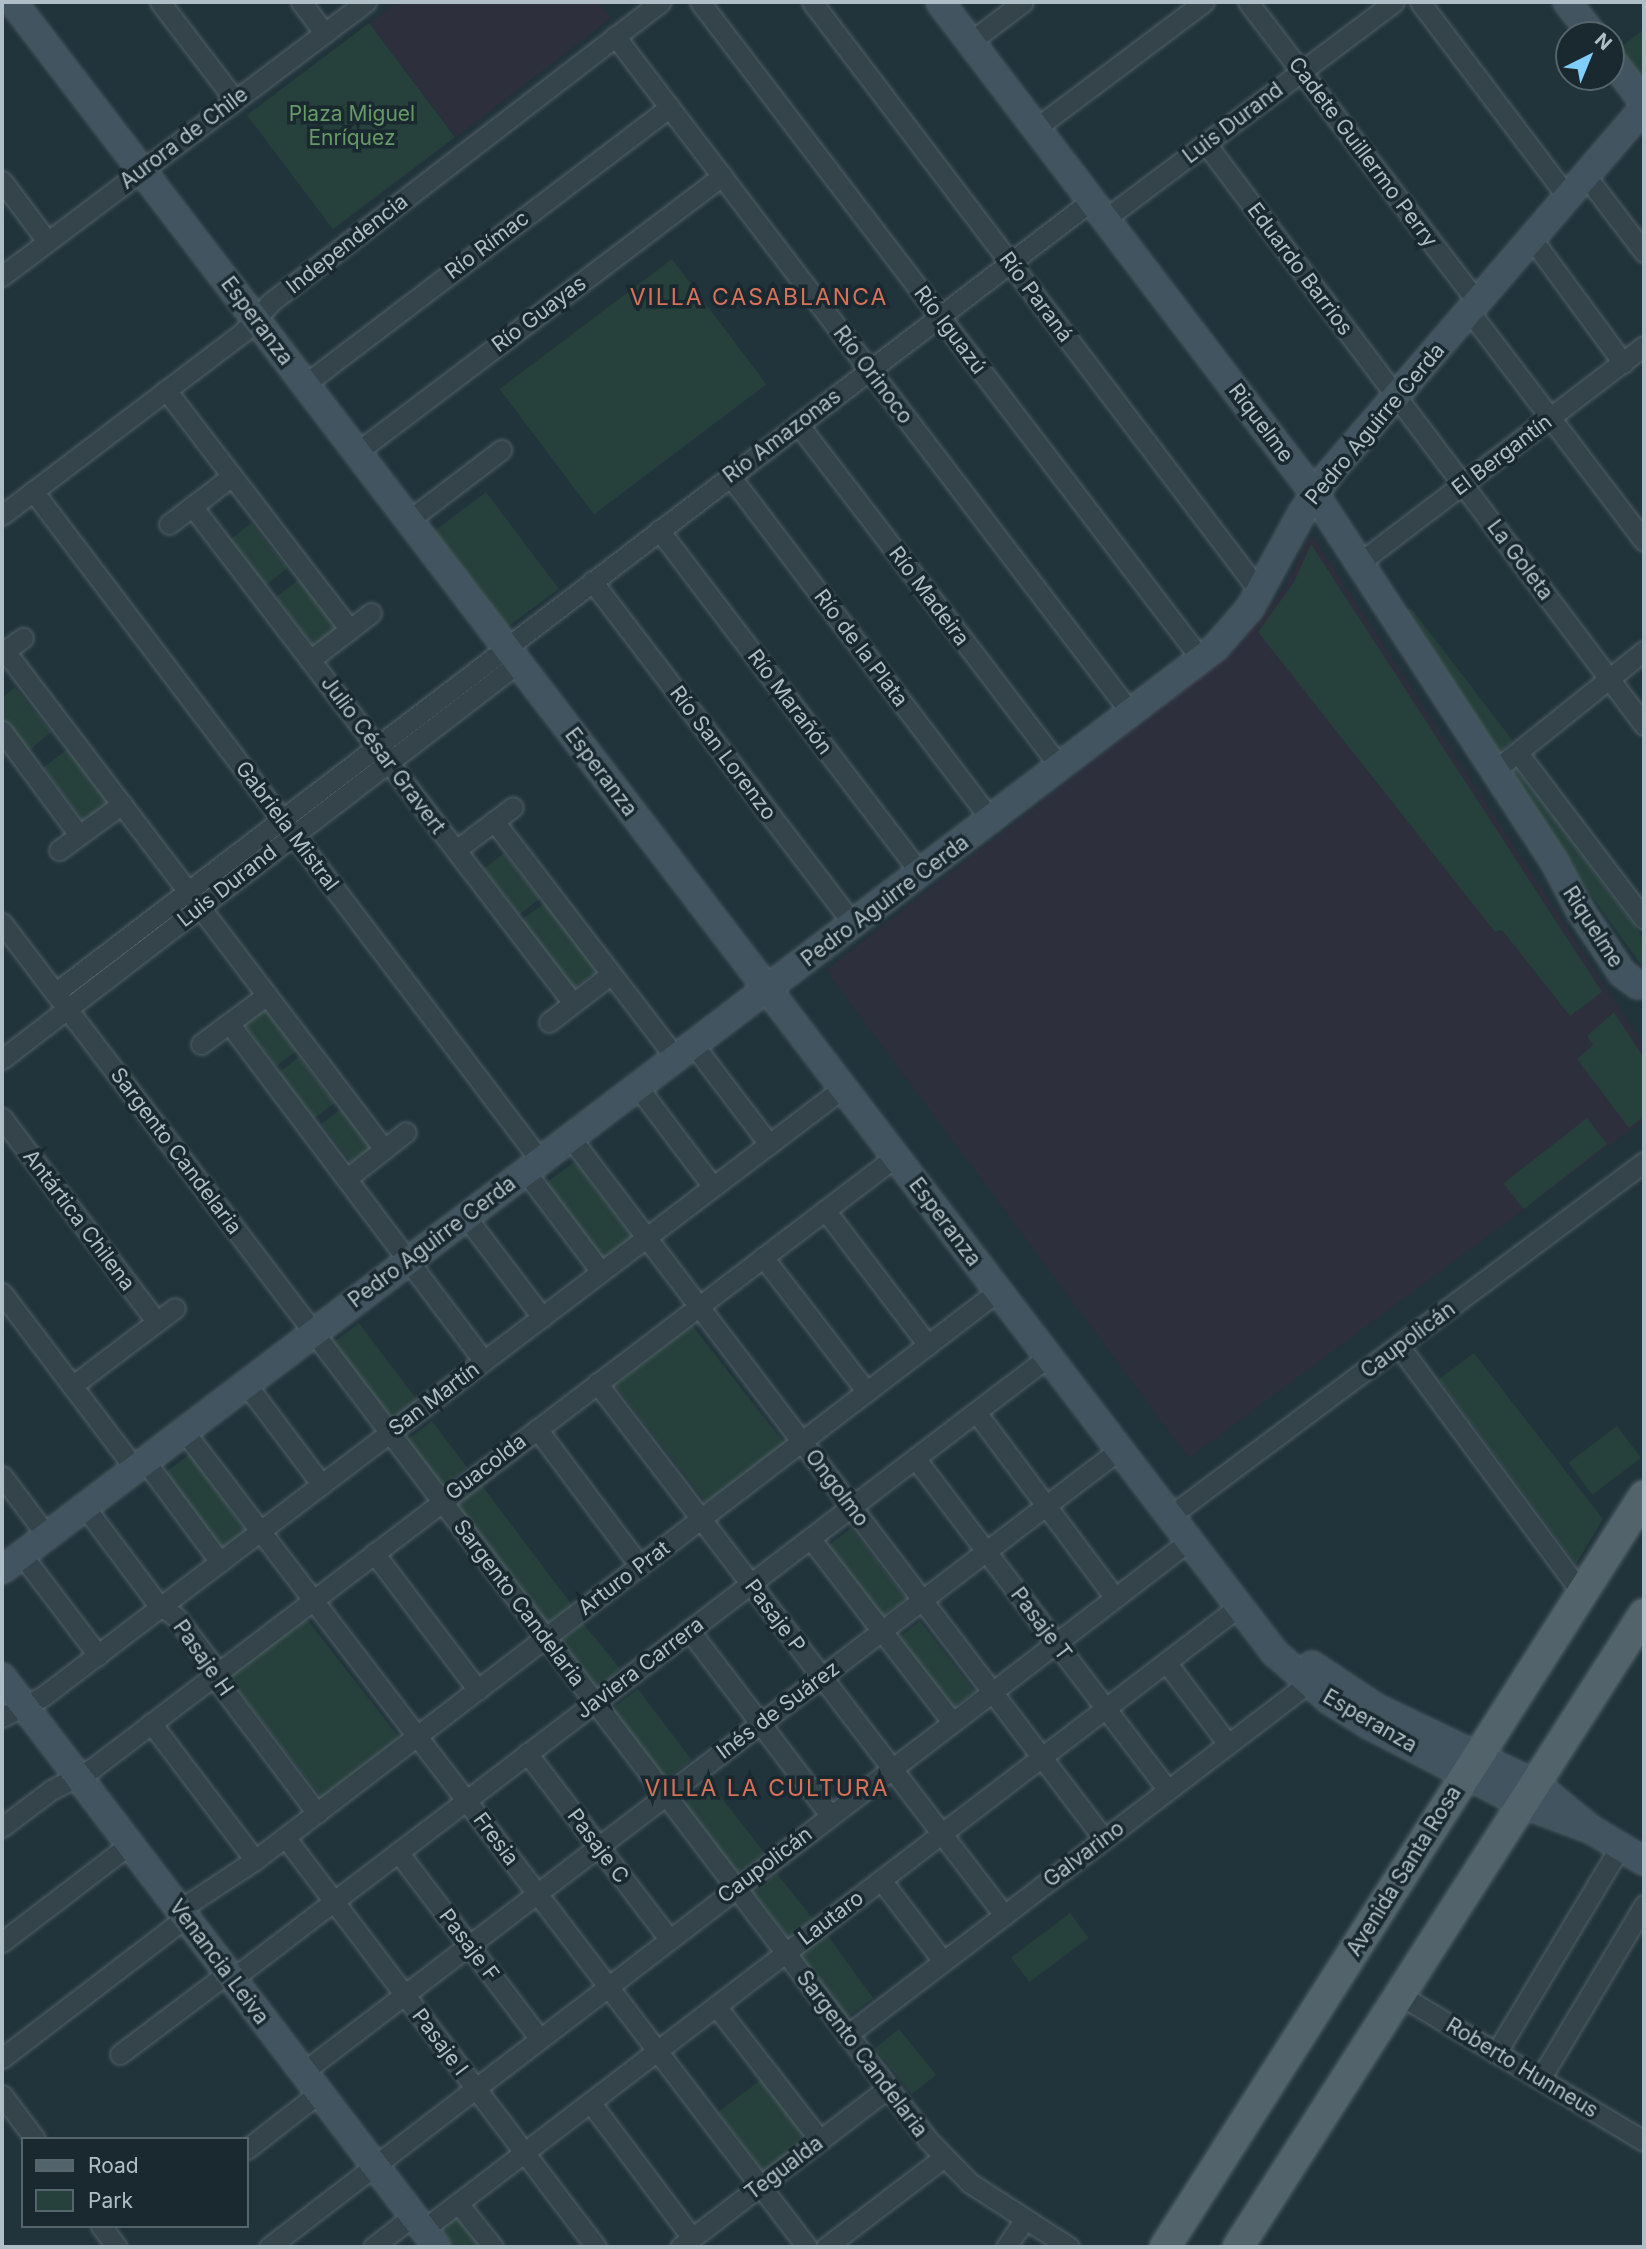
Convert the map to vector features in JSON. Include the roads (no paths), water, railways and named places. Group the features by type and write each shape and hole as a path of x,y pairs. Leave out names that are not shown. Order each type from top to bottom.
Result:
{"main road":[{"name":"Avenida Santa Rosa","path":"1165,2247 1644,1496"},
{"path":"1238,2247 1529,1794 1642,1624"}],"street":[{"name":"Esperanza","path":"13,2 1275,1653 1315,1678 1375,1707 1472,1765 1529,1794 1644,1861"},
{"path":"160,2 235,100"},
{"path":"301,2 324,33"},
{"name":"Aurora de Chile","path":"2,276 324,33 344,8 366,2"},
{"name":"Independencia","path":"2,515 256,319 271,302 661,2"},
{"name":"Río Iguazú","path":"700,2 1200,659"},
{"name":"Río Paraná","path":"812,2 1260,592"},
{"name":"Riquelme","path":"940,2 1314,493 1555,863 1616,964 1641,990"},
{"path":"970,42 1023,2"},
{"path":"1036,128 1204,2"},
{"name":"Cadete Guillermo Perry","path":"1248,2 1302,71 1473,306 1550,418 1644,541"},
{"name":"Luis Durand","path":"1098,210 1206,144 1394,2"},
{"path":"1420,2 1567,198"},
{"path":"1567,2 1582,21"},
{"name":"Río Orinoco","path":"615,36 1130,713"},
{"path":"1625,79 1644,105"},
{"name":"Pedro Aguirre Cerda","path":"12,1563 684,1050 854,925 1200,659 1239,623 1260,592 1314,493 1644,105"},
{"name":"Río Rímac","path":"305,384 670,107"},
{"name":"Eduardo Barrios","path":"1206,144 1395,395"},
{"name":"Río Guayas","path":"357,452 722,176"},
{"path":"1586,176 1644,252"},
{"path":"2,181 47,241"},
{"name":"Río Amazonas","path":"512,655 592,581 940,316 1010,263 1098,210"},
{"path":"1532,239 1623,363"},
{"name":"El Bergantín","path":"1359,563 1644,348"},
{"path":"166,390 350,630"},
{"name":"La Goleta","path":"1395,395 1644,725"},
{"name":"Río Madeira","path":"798,424 1060,767"},
{"path":"409,520 501,450"},
{"path":"169,524 232,476"},
{"name":"Río de la Plata","path":"730,476 991,820"},
{"name":"Gabriela Mistral","path":"33,491 288,827 533,1166 601,1272"},
{"name":"Julio César Gravert","path":"192,506 573,1003"},
{"name":"Río Marañón","path":"659,530 920,874"},
{"name":"Río San Lorenzo","path":"592,581 854,925"},
{"name":"Julio César Gravert","path":"310,660 371,613"},
{"path":"23,638 3,652 384,1149"},
{"path":"1494,771 1611,681 1644,651"},
{"name":"Luis Durand","path":"2,1059 61,1001 512,655"},
{"path":"2,731 79,835"},
{"name":"Riquelme","path":"1518,753 1644,919"},
{"path":"59,850 122,804"},
{"name":"Julio César Gravert","path":"456,850 513,807"},
{"path":"494,821 611,974 769,1144"},
{"name":"Sargento Candelaria","path":"2,923 943,2158 970,2183 1069,2247"},
{"path":"549,1022 611,974"},
{"path":"201,1044 267,995"},
{"path":"229,1023 484,1361"},
{"path":"637,1086 713,1186"},
{"name":"San Martín","path":"13,1712 98,1655 843,1088"},
{"name":"Antártica Chilena","path":"2,1118 157,1322"},
{"path":"346,1178 406,1132"},
{"name":"Ongolmo","path":"570,1137 1104,1839"},
{"name":"Guacolda","path":"2,1827 51,1790 78,1778 895,1157"},
{"name":"Caupolicán","path":"1170,1516 1644,1162"},
{"path":"825,1209 928,1345"},
{"path":"466,1217 542,1317"},
{"path":"763,1257 867,1392"},
{"name":"Arturo Prat","path":"2,2058 182,1914 998,1292"},
{"path":"2,1293 72,1386 220,1562"},
{"path":"72,1386 175,1308"},
{"path":"1399,1346 1582,1593"},
{"name":"Javiera Carrera","path":"120,2054 333,1901 1048,1357"},
{"name":"Pasaje P","path":"597,1383 1004,1915"},
{"path":"246,1384 322,1485"},
{"path":"976,1412 1115,1598"},
{"path":"537,1429 640,1566"},
{"name":"Fresia","path":"184,1431 807,2247"},
{"name":"Inés de Suárez","path":"303,2072 1119,1450"},
{"name":"Pasaje T","path":"915,1458 1168,1790"},
{"path":"2,1476 47,1536"},
{"name":"Pasaje H","path":"85,1507 215,1674 317,1813"},
{"path":"810,1538 952,1722"},
{"name":"Esperanza","path":"1189,1541 1220,1558 1315,1678"},
{"name":"Caupolicán","path":"269,2247 1189,1541"},
{"path":"374,1553 478,1690"},
{"path":"12,1563 98,1655"},
{"name":"Lautaro","path":"373,2247 425,2231 524,2152 1238,1608"},
{"path":"689,1630 830,1815"},
{"path":"1167,1662 1228,1744"},
{"name":"Venancia Leiva","path":"2,1677 13,1712 78,1778 425,2231"},
{"name":"Galvarino","path":"847,2035 1315,1678"},
{"path":"151,1723 255,1860"},
{"name":"Pasaje C","path":"527,1753 669,1939"},
{"name":"Pasaje I","path":"285,1837 596,2247"},
{"path":"2,1942 129,1845"},
{"path":"1496,2053 1620,1847"},
{"name":"Pasaje F","path":"398,1852 539,2038"},
{"path":"881,1880 943,1961"},
{"path":"1540,2079 1644,1905"},
{"name":"Roberto Hunneus","path":"1400,1995 1644,2141"},
{"path":"716,2006 820,2140"},
{"name":"Tegualda","path":"686,2242 888,2088"},
{"path":"248,2148 320,2093"},
{"path":"2,2095 34,2137"},
{"path":"590,2102 686,2242"},
{"path":"826,2247 943,2158"},
{"path":"458,2203 493,2247"},
{"path":"1006,2247 1025,2219"},
{"path":"103,2228 114,2246"}],"district":[{"name":"VILLA CASABLANCA","path":"759,297"},
{"name":"VILLA LA CULTURA","path":"767,1788"}],"park label":[{"name":"Plaza Miguel Enríquez","path":"352,126"}]}
